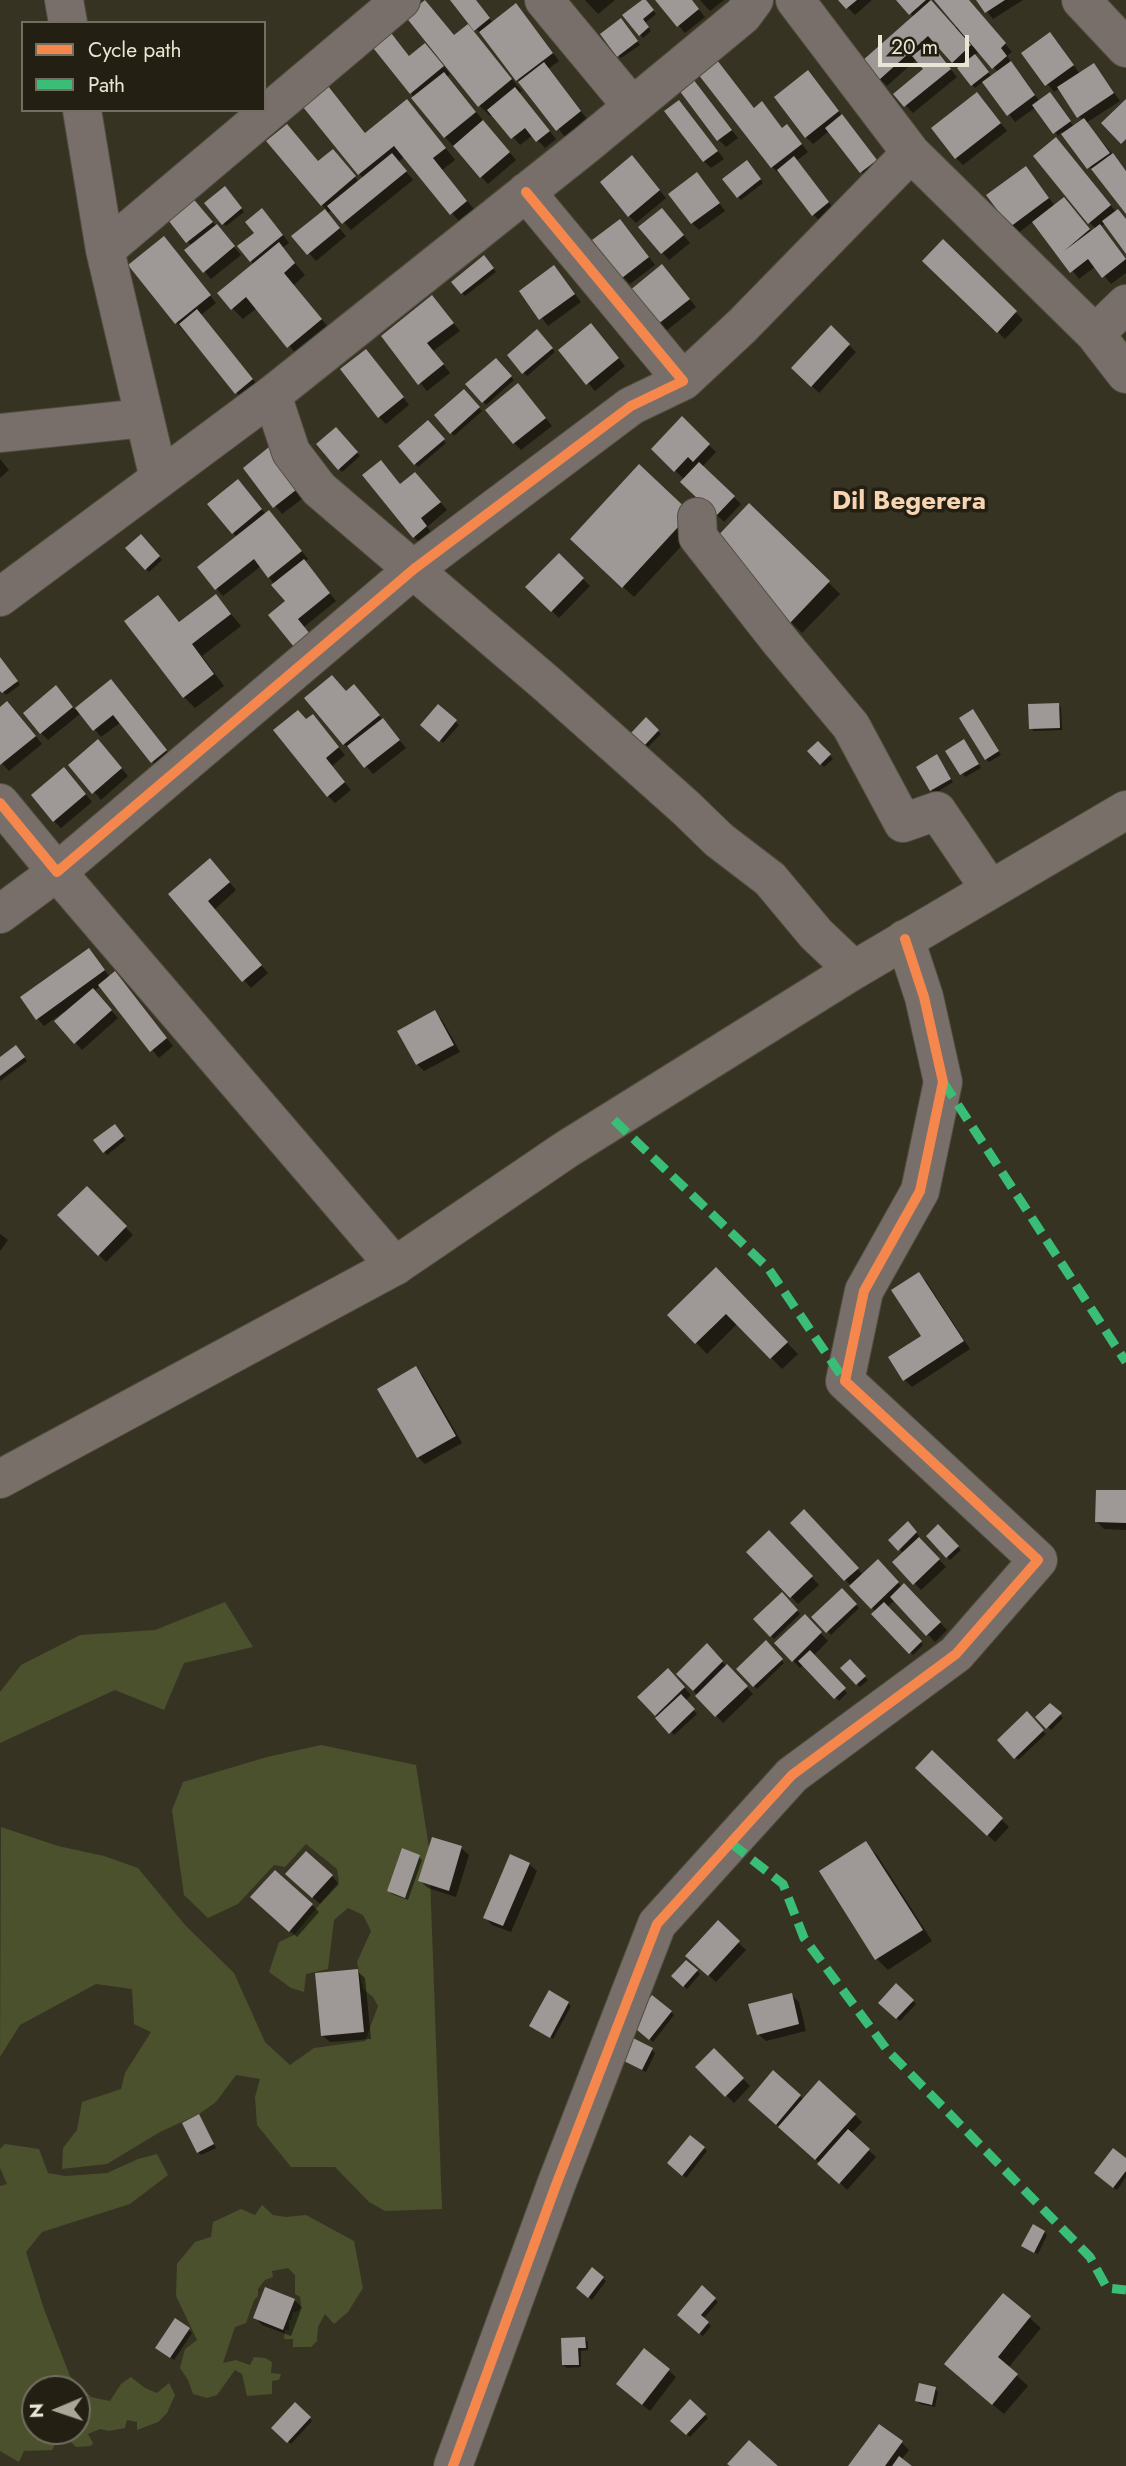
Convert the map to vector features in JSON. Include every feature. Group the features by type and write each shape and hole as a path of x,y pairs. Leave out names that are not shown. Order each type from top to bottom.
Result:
{"main road":[{"path":"0,1479 395,1266 567,1149 905,939 1126,810"}],"street":[{"path":"64,0 68,21"},
{"path":"105,250 401,0"},
{"path":"544,0 632,106"},
{"path":"0,597 272,395 632,106 743,15 754,0"},
{"path":"795,0 911,153 1095,334 1126,374"},
{"path":"1098,6 1126,48"},
{"path":"82,112 105,250 159,479"},
{"path":"0,914 57,872 414,569 631,406 683,381 742,326 911,153"},
{"path":"526,192 683,381"},
{"path":"1095,334 1126,304"},
{"path":"272,395 291,452 319,489 567,701 719,840 770,879 816,934 854,970"},
{"path":"0,433 144,418"},
{"path":"697,517 698,537 851,726 903,823 937,811 990,889"},
{"path":"0,803 395,1266"},
{"path":"453,2466 556,2185 657,1924 792,1775 956,1654 1038,1560 845,1381 864,1291 920,1191 943,1082 924,997 905,939"}],"green space":[{"path":"225,1602 253,1647 184,1663 164,1710 115,1690 0,1743 0,1692 21,1665 80,1635 155,1630"},
{"path":"321,1745 416,1765 429,1848 442,2209 385,2211 369,2202 335,2167 291,2167 257,2125 255,2097 260,2079 236,2075 216,2102 199,2114 160,2132 107,2164 62,2169 63,2148 77,2130 82,2102 121,2089 125,2073 151,2032 134,2024 132,1989 96,1984 20,2025 0,2057 1,1827 138,1868 185,1925 234,1973 265,2042 290,2065 314,2048 365,2041 378,2006 373,1997 363,1989 357,1962 371,1931 363,1915 348,1908 334,1920 328,1969 306,1974 304,1992 291,1988 269,1972 279,1942 294,1935 339,1881 337,1869 306,1844 285,1867 274,1865 238,1904 208,1918 184,1895 172,1810 183,1782 267,1757"},
{"path":"5,2144 39,2149 48,2173 65,2176 107,2173 157,2154 168,2175 130,2204 42,2232 26,2252 70,2375 21,2375 21,2445 55,2445 52,2450 24,2451 19,2462 0,2451 0,2186 7,2184 0,2168 0,2149"},
{"path":"262,2205 273,2215 306,2215 354,2241 363,2288 348,2312 334,2324 325,2314 318,2327 317,2341 311,2347 293,2347 293,2339 284,2339 285,2330 289,2330 289,2320 293,2312 299,2311 301,2304 300,2297 295,2294 295,2275 288,2268 272,2271 273,2277 265,2280 258,2289 258,2296 246,2323 235,2327 223,2363 236,2360 250,2365 254,2357 272,2362 271,2373 281,2374 279,2380 272,2381 272,2394 247,2396 242,2374 235,2370 217,2395 207,2398 193,2394 180,2368 185,2349 197,2340 176,2296 177,2264 195,2242 211,2237 213,2222 241,2209 255,2215"},
{"path":"131,2377 157,2393 169,2383 175,2395 167,2413 158,2422 137,2430 137,2422 127,2420 125,2428 109,2431 100,2429 91,2433 91,2397 110,2401 121,2384"},
{"path":"91,2439 93,2443 91,2446 74,2445 91,2445"}],"building":[{"path":"425,0 454,35 468,24 512,79 478,107 405,16"},
{"path":"450,0 476,0 490,18 474,31"},
{"path":"642,0 646,0 654,10 643,19 649,27 639,36 622,15"},
{"path":"655,0 692,0 699,9 677,27"},
{"path":"838,0 857,0 846,9"},
{"path":"896,0 926,0 909,15"},
{"path":"931,0 971,45 952,63 928,36 879,80 862,61"},
{"path":"934,0 969,0 1006,43 1001,48 1007,56 992,69"},
{"path":"976,0 1005,0 985,13"},
{"path":"516,3 553,53 516,81 479,32"},
{"path":"621,18 638,41 617,57 600,34"},
{"path":"388,29 409,56 425,43 444,66 410,94 370,44"},
{"path":"1050,32 1074,65 1045,86 1021,53"},
{"path":"930,42 951,69 904,107 893,94 923,69 912,56"},
{"path":"975,54 989,72 971,86 957,68"},
{"path":"717,60 754,108 762,101 782,128 787,124 802,144 771,168 698,74"},
{"path":"1011,61 1035,95 1007,116 982,82"},
{"path":"544,62 581,111 556,131 518,82"},
{"path":"1094,63 1114,93 1077,118 1057,87"},
{"path":"808,70 839,111 805,138 774,97"},
{"path":"444,72 476,112 444,138 411,98"},
{"path":"693,79 732,130 717,141 679,90"},
{"path":"328,86 365,133 407,99 446,148 433,158 467,201 450,215 394,146 358,175 303,107"},
{"path":"515,87 550,131 536,142 525,128 511,139 487,110"},
{"path":"977,92 1001,123 955,159 931,128"},
{"path":"1050,92 1071,121 1053,134 1032,105"},
{"path":"1126,99 1126,139 1121,144 1101,123"},
{"path":"679,100 718,151 703,162 664,111"},
{"path":"842,114 877,160 860,173 825,128"},
{"path":"1084,118 1110,153 1087,169 1061,134"},
{"path":"483,120 510,152 480,178 453,146"},
{"path":"287,124 318,161 333,149 356,176 321,206 266,141"},
{"path":"1056,137 1111,205 1088,224 1033,156"},
{"path":"392,153 407,171 342,224 327,206"},
{"path":"1113,153 1126,171 1126,214 1091,169"},
{"path":"632,155 660,190 628,217 600,182"},
{"path":"794,156 829,202 812,216 777,170"},
{"path":"747,160 761,179 737,198 722,179"},
{"path":"1026,166 1049,198 1010,227 986,195"},
{"path":"697,172 720,203 691,224 668,194"},
{"path":"225,186 242,208 222,225 204,203"},
{"path":"190,195 213,222 186,243 165,216"},
{"path":"1064,197 1090,229 1064,251 1100,224 1126,259 1102,278 1088,259 1070,273 1032,222"},
{"path":"262,208 283,235 250,262 237,246 254,233 245,222"},
{"path":"662,208 684,235 661,254 638,227"},
{"path":"325,209 340,228 307,255 291,236"},
{"path":"1118,209 1126,219 1126,254 1102,221"},
{"path":"620,219 649,257 622,278 592,240"},
{"path":"217,224 235,246 203,273 184,250"},
{"path":"164,236 211,295 175,324 128,265"},
{"path":"943,239 1017,311 997,333 922,261"},
{"path":"279,242 295,263 284,273 322,319 287,348 246,297 231,310 217,293"},
{"path":"484,255 494,268 461,294 451,282"},
{"path":"662,264 690,299 657,325 629,291"},
{"path":"554,265 575,294 539,320 519,291"},
{"path":"432,295 454,323 427,343 444,364 418,385 381,336"},
{"path":"197,309 253,379 235,394 179,324"},
{"path":"591,323 619,358 586,385 558,350"},
{"path":"831,325 850,344 811,387 791,368"},
{"path":"537,329 553,348 522,374 507,355"},
{"path":"366,349 404,397 378,418 340,369"},
{"path":"496,358 512,376 482,403 465,384"},
{"path":"518,383 546,418 513,444 485,410"},
{"path":"464,389 480,407 450,434 434,415"},
{"path":"682,416 710,444 693,462 688,457 674,472 651,449"},
{"path":"428,420 445,439 414,465 398,446"},
{"path":"336,427 358,452 338,470 316,444"},
{"path":"274,443 305,483 273,508 243,468"},
{"path":"381,460 400,484 415,472 441,502 421,518 427,526 413,538 362,475"},
{"path":"699,462 735,496 716,516 680,482"},
{"path":"639,464 691,513 622,588 570,539"},
{"path":"238,479 262,509 232,534 207,504"},
{"path":"749,503 830,581 790,623 710,544"},
{"path":"269,510 302,551 268,578 254,559 215,590 197,567"},
{"path":"141,534 160,556 145,570 125,548"},
{"path":"559,553 584,578 551,612 525,587"},
{"path":"304,559 330,593 298,619 310,634 294,647 268,615 285,601 271,585"},
{"path":"216,594 231,614 192,644 214,674 183,698 124,621 158,595 179,622"},
{"path":"0,657 18,681 2,693 0,691"},
{"path":"332,675 346,691 354,684 380,715 343,745 304,698"},
{"path":"111,679 167,750 151,763 113,715 93,731 75,708"},
{"path":"56,685 73,707 40,734 23,713"},
{"path":"7,701 36,736 0,765 0,707"},
{"path":"1059,703 1060,728 1029,729 1028,704"},
{"path":"438,704 457,720 439,742 420,725"},
{"path":"973,709 999,751 985,760 959,718"},
{"path":"298,710 306,719 313,714 339,747 326,758 345,782 327,797 273,730"},
{"path":"646,717 659,730 644,746 631,733"},
{"path":"383,718 400,740 364,768 347,746"},
{"path":"98,739 122,768 92,794 68,765"},
{"path":"964,739 979,764 960,775 945,751"},
{"path":"818,741 831,754 820,765 807,751"},
{"path":"937,754 951,779 930,791 916,767"},
{"path":"64,767 86,794 53,822 31,795"},
{"path":"210,858 230,882 208,901 262,965 242,982 168,894"},
{"path":"89,948 105,970 36,1020 20,997"},
{"path":"115,971 167,1038 150,1052 98,985"},
{"path":"93,988 112,1010 74,1044 54,1021"},
{"path":"435,1010 454,1045 416,1065 397,1031"},
{"path":"16,1045 25,1057 0,1076 0,1057"},
{"path":"115,1124 124,1136 103,1153 93,1140"},
{"path":"87,1186 127,1226 98,1256 57,1215"},
{"path":"716,1267 788,1342 770,1359 726,1314 695,1344 667,1315"},
{"path":"919,1272 964,1341 903,1381 888,1357 921,1336 891,1290"},
{"path":"416,1366 456,1436 417,1458 377,1389"},
{"path":"1096,1490 1126,1490 1126,1523 1095,1522"},
{"path":"804,1509 859,1568 844,1581 790,1523"},
{"path":"908,1521 917,1532 898,1551 888,1540"},
{"path":"938,1524 959,1546 946,1558 926,1536"},
{"path":"769,1530 813,1576 790,1598 746,1552"},
{"path":"919,1537 940,1559 913,1585 892,1562"},
{"path":"878,1559 899,1582 871,1609 849,1586"},
{"path":"904,1583 941,1622 926,1636 890,1597"},
{"path":"842,1588 857,1604 826,1633 811,1617"},
{"path":"782,1592 798,1610 770,1637 753,1619"},
{"path":"884,1602 922,1641 909,1654 871,1614"},
{"path":"805,1614 822,1632 792,1662 774,1643"},
{"path":"766,1640 783,1659 753,1687 736,1669"},
{"path":"707,1643 723,1661 693,1691 676,1674"},
{"path":"810,1650 846,1688 834,1699 798,1661"},
{"path":"850,1659 866,1676 856,1685 840,1668"},
{"path":"727,1664 748,1686 715,1717 695,1696"},
{"path":"668,1668 685,1687 655,1716 637,1697"},
{"path":"681,1694 695,1709 669,1734 655,1718"},
{"path":"1050,1703 1062,1713 1046,1729 1035,1717"},
{"path":"1027,1711 1044,1730 1014,1759 997,1740"},
{"path":"932,1750 1003,1818 987,1836 915,1768"},
{"path":"432,1837 462,1846 449,1891 418,1881"},
{"path":"866,1841 923,1930 875,1960 819,1871"},
{"path":"402,1848 420,1855 405,1898 387,1891"},
{"path":"306,1851 333,1875 312,1898 285,1874"},
{"path":"510,1854 530,1863 503,1926 483,1918"},
{"path":"275,1870 313,1904 289,1932 250,1897"},
{"path":"718,1920 740,1941 708,1976 685,1956"},
{"path":"686,1960 698,1970 683,1987 671,1976"},
{"path":"358,1969 364,2032 321,2036 315,1973"},
{"path":"896,1983 914,2000 896,2019 878,2003"},
{"path":"549,1990 569,2002 550,2038 529,2026"},
{"path":"792,1993 799,2024 757,2035 748,2004"},
{"path":"652,1995 672,2011 649,2040 630,2024"},
{"path":"627,2035 653,2048 642,2070 616,2057"},
{"path":"714,2048 744,2078 725,2097 695,2067"},
{"path":"773,2070 801,2095 776,2125 748,2100"},
{"path":"819,2080 856,2114 815,2160 778,2127"},
{"path":"199,2114 214,2144 197,2153 182,2123"},
{"path":"848,2129 870,2149 839,2184 817,2164"},
{"path":"690,2135 705,2147 682,2176 667,2163"},
{"path":"1113,2148 1126,2158 1126,2171 1113,2188 1094,2173"},
{"path":"1033,2224 1045,2231 1034,2253 1021,2246"},
{"path":"592,2267 604,2277 588,2298 576,2288"},
{"path":"702,2285 716,2298 701,2315 709,2322 699,2334 677,2315"},
{"path":"265,2287 295,2299 283,2330 253,2318"},
{"path":"1003,2293 1031,2316 998,2357 1018,2374 992,2405 944,2364"},
{"path":"175,2318 190,2328 170,2358 155,2348"},
{"path":"585,2337 586,2348 578,2348 579,2365 562,2365 561,2338"},
{"path":"644,2348 670,2369 642,2405 616,2384"},
{"path":"919,2383 936,2387 932,2405 915,2401"},
{"path":"690,2399 706,2414 686,2435 670,2421"},
{"path":"295,2402 311,2417 287,2443 271,2428"},
{"path":"879,2424 903,2441 885,2466 848,2466"},
{"path":"749,2440 778,2466 727,2464"},
{"path":"899,2456 912,2466 892,2466"}],"marked path":[{"path":"943,1082 1126,1362"},
{"path":"614,1120 768,1268 845,1381"},
{"path":"731,1843 783,1884 804,1938 888,2051 1090,2257 1107,2288 1126,2290"}],"cycle path":[{"path":"0,803 57,872 414,569 631,406 683,381 526,192"},
{"path":"453,2466 556,2185 657,1924 792,1775 956,1654 1038,1560 845,1381 864,1291 920,1191 943,1082 924,997 905,939"}],"district":[{"name":"Dil Begerera","path":"909,503"}]}
